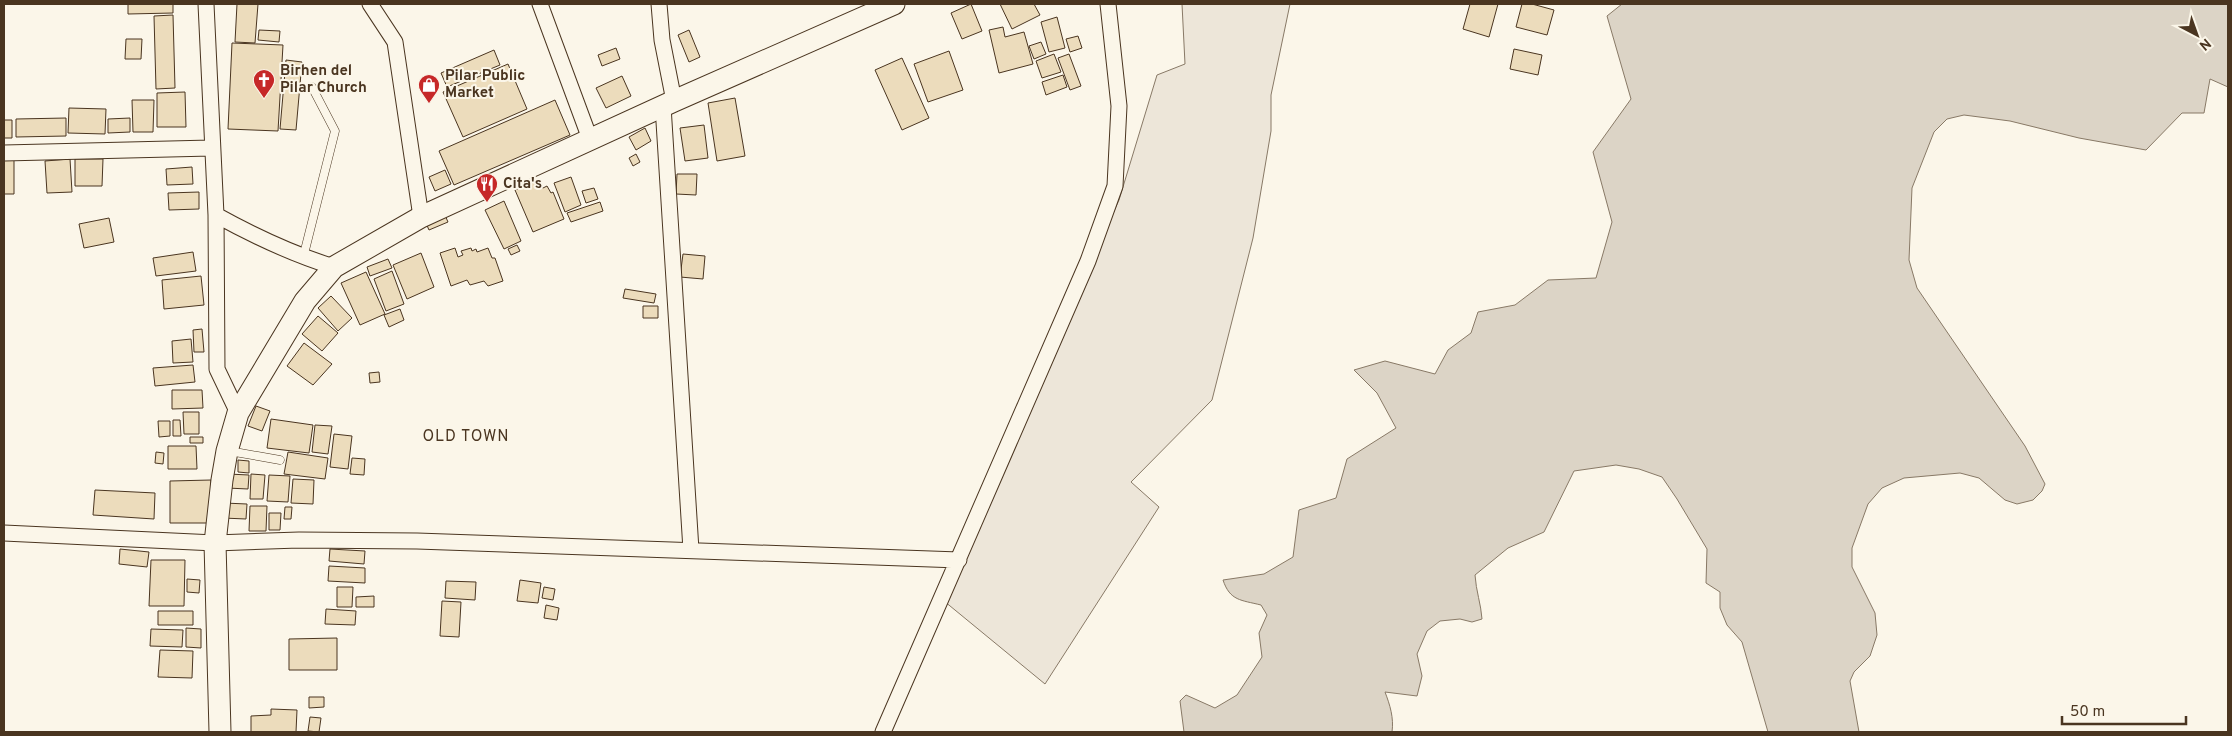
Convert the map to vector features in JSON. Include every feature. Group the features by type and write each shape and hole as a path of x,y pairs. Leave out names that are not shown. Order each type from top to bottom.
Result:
{"main road":[{"path":"220,732 215,543 227,451 238,413 305,301 334,267 421,217 668,103 894,4"}],"street":[{"path":"206,4 211,148 216,215 217,369 238,413"},
{"path":"370,4 395,42 421,217"},
{"path":"540,4 590,139"},
{"path":"659,4 668,103 691,550"},
{"path":"883,732 1088,261 1115,186 1119,106 1108,4"},
{"path":"4,153 211,148"},
{"path":"216,215 249,234 303,258 334,267"},
{"path":"4,533 215,543 299,540 417,541 959,560"}],"lane":[{"path":"303,258 335,132 312,87"},
{"path":"227,451 280,460"}],"shaded area":[{"path":"1182,4 1290,4 1271,95 1271,131 1253,238 1212,400 1131,482 1159,507 1045,684 944,601 1017,425 1119,200 1157,75 1185,64"},
{"path":"1622,4 2228,4 2228,87 2210,79 2204,113 2182,113 2146,150 2079,138 2010,121 1964,115 1947,119 1934,132 1912,188 1909,260 1917,288 2025,446 2045,484 2042,491 2033,500 2017,504 2005,500 1979,478 1960,473 1904,478 1882,488 1868,504 1852,548 1852,567 1875,613 1877,635 1870,656 1854,672 1850,681 1859,732 1768,732 1742,642 1727,625 1720,608 1720,592 1706,583 1707,549 1662,477 1639,469 1616,465 1574,471 1544,532 1508,548 1475,575 1482,619 1472,622 1460,619 1440,621 1427,631 1417,654 1422,676 1417,696 1385,692 1391,712 1392,732 1184,732 1180,701 1186,695 1215,708 1237,695 1262,657 1259,633 1267,615 1261,605 1233,596 1223,580 1264,574 1293,557 1299,510 1336,498 1347,459 1396,428 1377,393 1354,370 1385,361 1435,374 1448,350 1471,333 1478,312 1515,305 1548,280 1596,278 1612,222 1593,152 1631,99 1607,16"}],"building":[{"path":"128,4 173,4 173,13 128,14"},
{"path":"237,4 258,4 255,43 235,42"},
{"path":"971,4 982,31 962,39 951,13"},
{"path":"1000,4 1034,4 1040,15 1012,29"},
{"path":"1470,4 1498,4 1489,37 1463,29"},
{"path":"1522,4 1532,4 1554,10 1547,35 1516,27"},
{"path":"173,15 175,88 156,89 154,16"},
{"path":"1057,17 1065,48 1049,52 1041,22"},
{"path":"1003,27 1005,37 1024,32 1033,64 999,73 989,30"},
{"path":"259,30 280,31 279,42 258,40"},
{"path":"689,30 700,57 689,62 678,35"},
{"path":"1078,36 1082,48 1070,52 1066,39"},
{"path":"126,39 142,39 141,59 125,59"},
{"path":"1041,42 1046,54 1034,59 1029,46"},
{"path":"232,43 283,45 278,131 228,129"},
{"path":"616,48 620,59 602,66 598,55"},
{"path":"1514,49 1542,55 1538,75 1510,69"},
{"path":"494,50 500,65 447,87 441,73"},
{"path":"949,51 963,90 928,102 914,64"},
{"path":"1054,54 1061,72 1042,78 1036,61"},
{"path":"1069,54 1081,86 1070,90 1058,58"},
{"path":"902,58 929,118 902,130 875,70"},
{"path":"286,60 302,62 296,130 280,129"},
{"path":"508,64 527,109 463,137 443,92"},
{"path":"1063,75 1067,87 1046,95 1042,82"},
{"path":"622,76 631,96 606,108 596,88"},
{"path":"185,92 186,127 157,127 157,93"},
{"path":"735,98 745,156 717,161 708,103"},
{"path":"132,100 154,100 153,132 133,132"},
{"path":"555,100 570,135 454,185 439,151"},
{"path":"69,108 106,109 105,134 68,133"},
{"path":"66,118 66,136 16,137 16,119"},
{"path":"130,118 130,132 108,133 108,119"},
{"path":"4,120 12,120 12,138 4,138"},
{"path":"704,125 708,158 685,161 680,128"},
{"path":"645,128 651,141 636,150 629,137"},
{"path":"636,154 640,162 633,166 629,158"},
{"path":"4,156 14,156 14,194 4,194"},
{"path":"70,159 72,192 47,193 45,161"},
{"path":"75,159 103,159 102,186 75,186"},
{"path":"192,167 193,184 167,185 166,169"},
{"path":"445,170 451,184 435,191 429,177"},
{"path":"677,174 697,174 696,195 676,194"},
{"path":"571,177 581,205 565,212 554,183"},
{"path":"534,182 543,188 547,186 551,193 553,192 564,219 533,232 515,190"},
{"path":"594,188 598,199 586,203 582,191"},
{"path":"199,192 199,209 169,210 168,193"},
{"path":"504,201 521,241 504,249 485,210"},
{"path":"600,202 603,211 571,222 567,213"},
{"path":"444,213 448,222 429,230 425,221"},
{"path":"109,218 114,242 84,248 79,224"},
{"path":"517,245 520,251 511,255 508,249"},
{"path":"455,248 458,257 463,255 461,251 471,248 472,251 476,249 477,252 488,248 492,258 495,258 503,281 488,286 484,281 470,285 467,280 451,286 440,253"},
{"path":"193,252 196,271 156,276 153,258"},
{"path":"421,253 434,287 407,299 393,265"},
{"path":"683,254 705,256 703,279 680,277"},
{"path":"388,259 392,268 370,276 367,267"},
{"path":"392,271 404,304 386,311 374,279"},
{"path":"366,272 385,314 360,325 341,283"},
{"path":"201,276 204,305 164,309 162,280"},
{"path":"625,289 656,294 654,303 623,298"},
{"path":"331,296 352,318 338,331 318,308"},
{"path":"643,306 658,306 658,318 643,318"},
{"path":"400,309 404,320 389,327 384,315"},
{"path":"318,316 338,333 322,351 302,334"},
{"path":"202,329 204,352 194,352 193,330"},
{"path":"191,339 193,362 173,363 172,341"},
{"path":"304,343 332,364 313,385 287,366"},
{"path":"193,365 195,382 155,386 153,368"},
{"path":"379,372 380,382 370,383 369,373"},
{"path":"172,390 202,390 203,408 172,409"},
{"path":"256,406 270,411 262,431 248,426"},
{"path":"183,412 199,412 199,434 184,434"},
{"path":"271,419 313,425 309,453 267,448"},
{"path":"173,420 180,420 181,436 173,436"},
{"path":"158,421 170,421 170,436 159,437"},
{"path":"315,425 332,426 328,454 312,452"},
{"path":"334,434 352,436 348,469 330,467"},
{"path":"190,437 203,437 203,443 190,443"},
{"path":"168,446 196,446 197,469 168,469"},
{"path":"156,452 164,453 163,464 155,463"},
{"path":"288,452 328,458 325,479 284,474"},
{"path":"352,458 365,459 364,475 350,474"},
{"path":"238,460 249,461 249,473 238,472"},
{"path":"228,474 249,475 248,489 227,488"},
{"path":"251,474 265,475 263,499 250,499"},
{"path":"269,475 290,476 288,502 267,501"},
{"path":"293,479 314,480 313,504 291,503"},
{"path":"211,480 211,523 170,523 170,481"},
{"path":"95,490 155,493 154,519 93,515"},
{"path":"224,503 247,504 246,519 223,518"},
{"path":"250,506 267,506 266,531 249,531"},
{"path":"285,507 292,507 291,519 284,519"},
{"path":"269,513 281,513 280,530 269,530"},
{"path":"120,549 149,552 147,567 119,564"},
{"path":"330,549 365,551 364,564 329,561"},
{"path":"151,560 185,560 184,606 149,606"},
{"path":"329,566 365,568 365,583 328,581"},
{"path":"187,579 200,580 199,593 187,592"},
{"path":"520,580 541,583 538,603 517,601"},
{"path":"446,581 476,582 475,600 445,598"},
{"path":"337,587 353,587 352,607 337,607"},
{"path":"544,587 555,589 553,600 542,598"},
{"path":"374,596 374,607 356,607 356,597"},
{"path":"442,601 461,602 459,637 440,636"},
{"path":"546,605 559,608 557,620 544,618"},
{"path":"326,609 356,611 355,625 325,624"},
{"path":"158,611 193,611 193,625 158,625"},
{"path":"186,628 201,629 201,648 186,647"},
{"path":"151,629 183,630 182,647 150,646"},
{"path":"337,638 337,670 289,670 289,639"},
{"path":"160,650 193,651 192,678 158,677"},
{"path":"309,697 324,697 324,707 309,708"},
{"path":"271,709 297,710 296,732 251,732 251,716 271,715"},
{"path":"310,717 321,718 319,732 308,731"}],"place":[{"name":"Birhen del Pilar Church","path":"264,99"},
{"name":"Pilar Public Market","path":"429,104"},
{"name":"Cita's","path":"487,203"}],"district":[{"name":"OLD TOWN","path":"466,437"}]}
